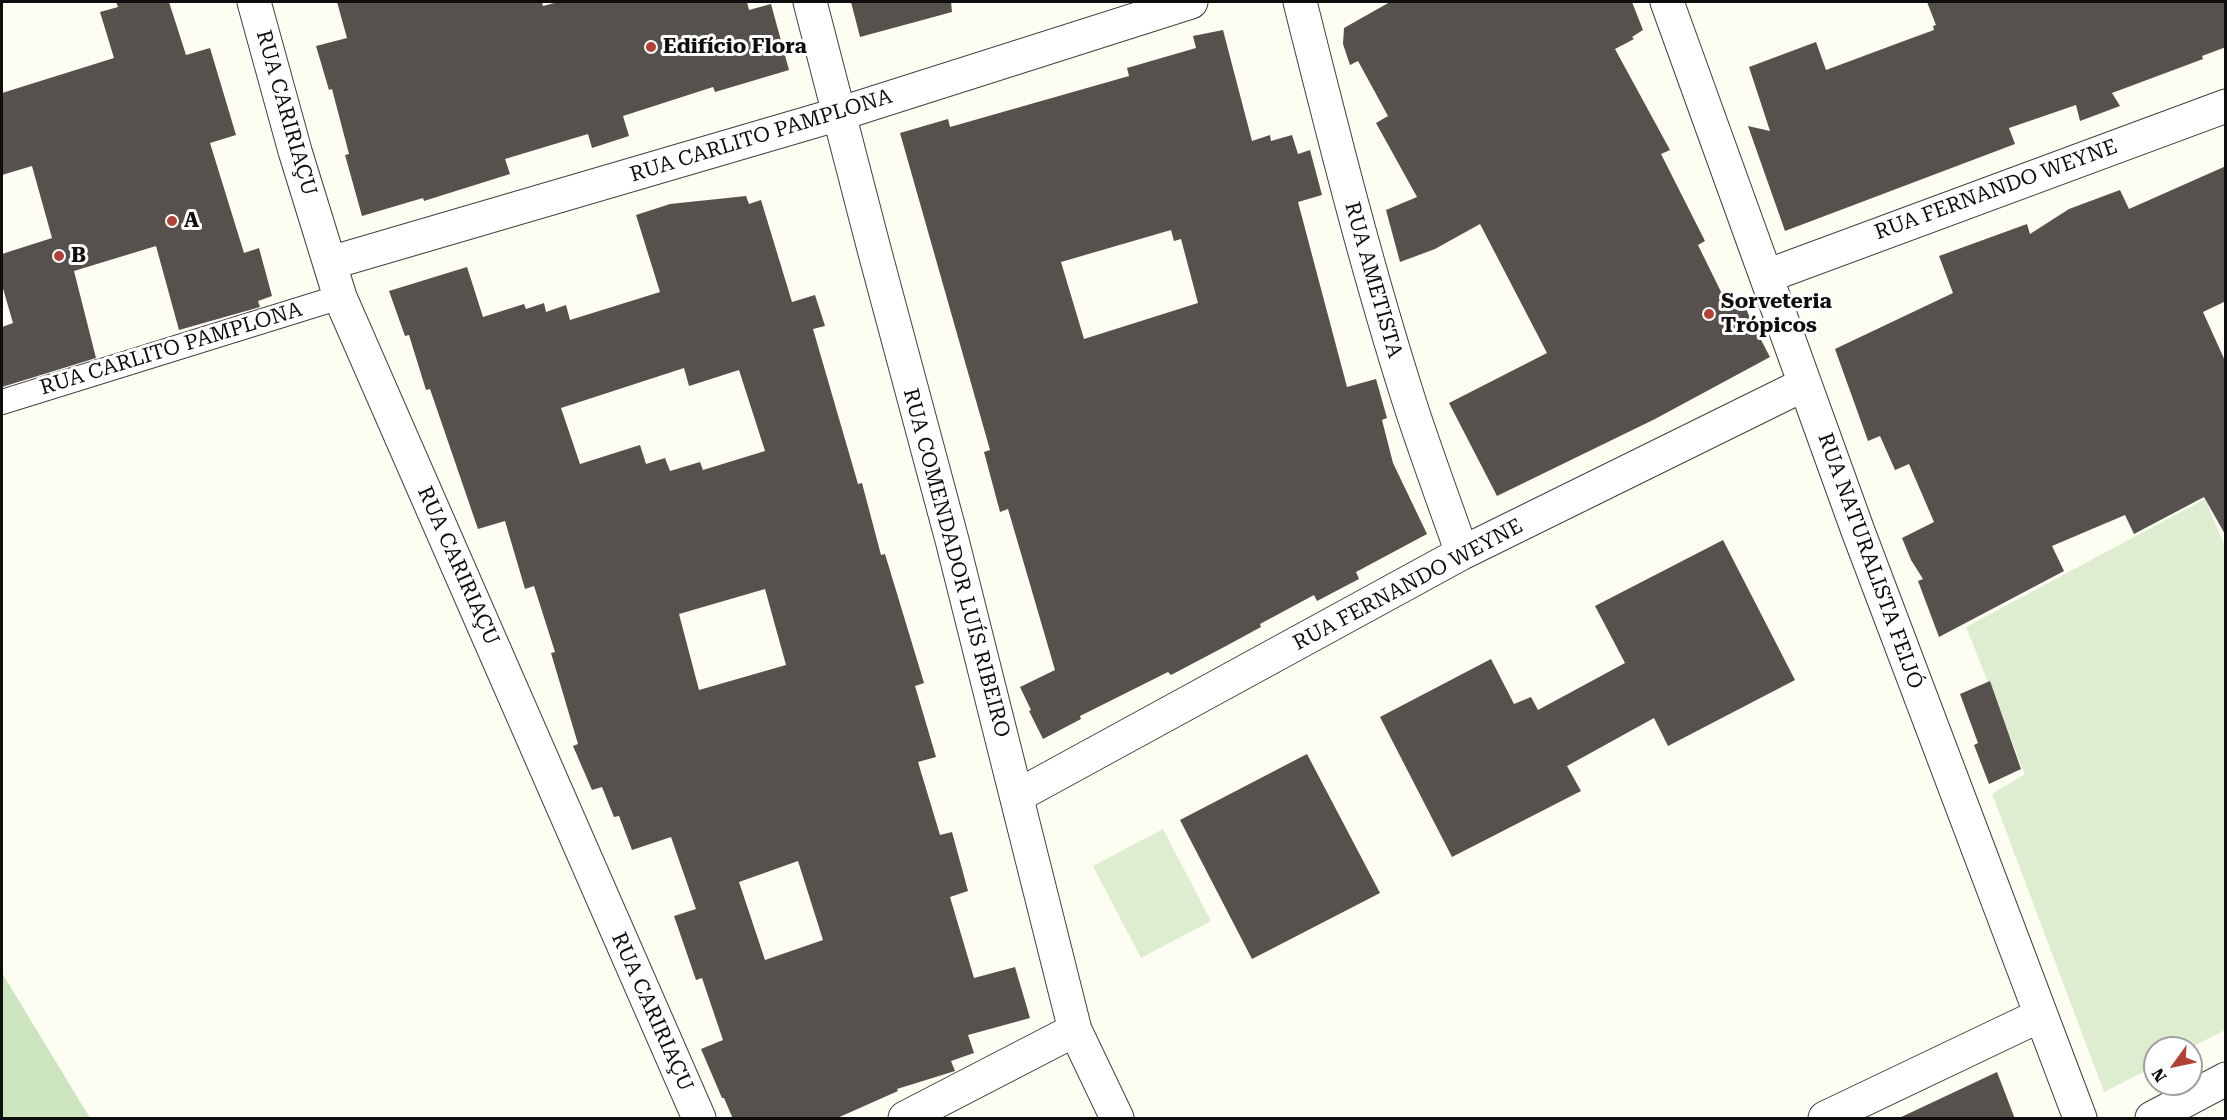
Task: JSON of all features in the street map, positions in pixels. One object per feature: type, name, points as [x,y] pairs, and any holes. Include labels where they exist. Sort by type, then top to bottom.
[{"type":"street","name":"RUA CARIRIAÇU","points":[[254,2],[295,151],[340,297],[699,1119]]},
{"type":"street","name":"RUA COMENDADOR LUÍS RIBEIRO","points":[[810,2],[952,540],[1075,1030],[1117,1119]]},
{"type":"street","name":"RUA CARLITO PAMPLONA","points":[[330,263],[839,114],[1191,2]]},
{"type":"street","name":"RUA AMETISTA","points":[[1300,2],[1349,197],[1387,329],[1411,408],[1462,553]]},
{"type":"street","name":"RUA NATURALISTA FEIJÓ","points":[[1667,2],[1858,531],[2080,1119]]},
{"type":"street","name":"RUA FERNANDO WEYNE","points":[[1767,276],[2226,106]]},
{"type":"street","name":"RUA FERNANDO WEYNE","points":[[1017,796],[1462,553],[1805,384]]},
{"type":"street","points":[[1825,1119],[2041,1015]]},
{"type":"street","points":[[905,1119],[1075,1030]]},
{"type":"street","points":[[2152,1119],[2226,1079]]},
{"type":"lane","name":"RUA CARLITO PAMPLONA","points":[[2,402],[340,297]]},
{"type":"green space","points":[[2205,499],[2225,546],[2225,1030],[2203,1041],[2203,1036],[2143,1036],[2143,1072],[2104,1092],[1992,794],[2025,774],[1966,627]]},
{"type":"green space","points":[[1163,829],[1211,921],[1141,958],[1093,866]]},
{"type":"green space","points":[[2,973],[90,1118],[2,1118]]},
{"type":"building","points":[[116,2],[169,2],[186,55],[210,48],[236,135],[210,143],[244,253],[259,248],[272,296],[258,301],[260,307],[179,330],[156,246],[74,271],[96,358],[2,387],[2,327],[13,323],[2,285],[2,254],[52,238],[32,166],[2,175],[2,93],[114,58],[100,12],[118,7]]},
{"type":"building","points":[[337,2],[542,2],[543,6],[558,2],[747,2],[749,10],[771,4],[789,70],[715,92],[713,87],[623,116],[629,136],[592,148],[588,134],[505,159],[510,174],[424,201],[423,198],[362,216],[345,155],[349,154],[332,89],[329,90],[316,46],[347,38]]},
{"type":"building","points":[[851,2],[951,2],[952,12],[860,37]]},
{"type":"building","points":[[1390,2],[1632,2],[1643,30],[1632,37],[1634,39],[1615,49],[1670,150],[1661,154],[1705,241],[1698,245],[1726,302],[1741,295],[1751,321],[1770,357],[1655,419],[1497,496],[1449,403],[1547,353],[1480,224],[1435,249],[1400,262],[1386,210],[1417,197],[1376,123],[1388,116],[1358,61],[1350,65],[1343,44],[1344,28]]},
{"type":"building","points":[[1927,2],[2226,2],[2226,47],[2202,56],[2203,59],[2112,93],[2120,106],[2080,121],[2076,105],[2009,128],[2015,144],[1785,231],[1748,126],[1770,131],[1749,67],[1816,42],[1826,70],[1934,30],[1933,26],[1936,25]]},
{"type":"building","points":[[1223,30],[1252,141],[1270,135],[1271,141],[1292,135],[1298,154],[1310,150],[1322,195],[1298,202],[1347,387],[1376,379],[1387,418],[1382,420],[1393,463],[1427,534],[1356,572],[1359,579],[1317,601],[1314,595],[1260,624],[1261,627],[1226,646],[1171,675],[1168,672],[1080,716],[1081,719],[1043,739],[1020,687],[1055,670],[1008,509],[1000,512],[984,452],[990,450],[900,133],[948,119],[950,127],[1129,76],[1127,68],[1196,48],[1193,36]],"holes":[[[1171,230],[1174,241],[1181,239],[1198,303],[1084,339],[1061,262]]]},
{"type":"building","points":[[2226,166],[2226,301],[2203,312],[2226,363],[2226,536],[2204,497],[2134,534],[2125,515],[2052,546],[2064,571],[1939,637],[1918,581],[1923,579],[1911,560],[1902,538],[1934,522],[1909,464],[1895,470],[1880,436],[1868,441],[1835,349],[1953,293],[1939,256],[2027,224],[2030,234],[2069,209],[2120,190],[2129,209]]},
{"type":"building","points":[[746,196],[749,204],[761,200],[792,302],[815,295],[825,326],[813,329],[858,484],[862,483],[881,555],[885,554],[924,683],[915,686],[936,757],[918,762],[940,835],[952,832],[968,891],[950,897],[974,978],[1015,967],[1030,1018],[968,1035],[974,1053],[951,1061],[955,1071],[897,1089],[898,1091],[835,1119],[733,1119],[701,1049],[723,1040],[702,978],[696,980],[674,916],[696,909],[671,837],[632,850],[619,816],[614,817],[602,787],[592,790],[573,746],[578,744],[551,653],[555,652],[534,586],[525,589],[505,521],[478,529],[430,389],[426,390],[409,335],[405,336],[389,291],[467,267],[483,317],[524,304],[526,309],[544,303],[546,312],[566,305],[570,320],[660,292],[636,215],[670,204]],"holes":[[[684,368],[689,386],[739,370],[765,451],[703,470],[700,462],[670,471],[665,458],[646,464],[640,445],[580,464],[561,408]],[[765,589],[786,665],[699,690],[679,614]],[[798,861],[823,940],[765,960],[739,882]]]},
{"type":"building","points":[[1723,540],[1795,680],[1668,746],[1654,718],[1567,766],[1581,791],[1452,857],[1380,717],[1491,659],[1514,704],[1531,697],[1538,710],[1625,663],[1595,606]]},
{"type":"building","points":[[1990,681],[2021,769],[1989,784],[1974,745],[1978,743],[1960,694]]},
{"type":"building","points":[[1307,754],[1380,893],[1252,959],[1180,820]]},
{"type":"building","points":[[1997,1072],[2015,1119],[1897,1119]]},
{"type":"place","name":"Edifício Flora","points":[[651,47]]},
{"type":"place","name":"A","points":[[172,221]]},
{"type":"place","name":"B","points":[[59,256]]},
{"type":"place","name":"Sorveteria Trópicos","points":[[1709,314]]}]
